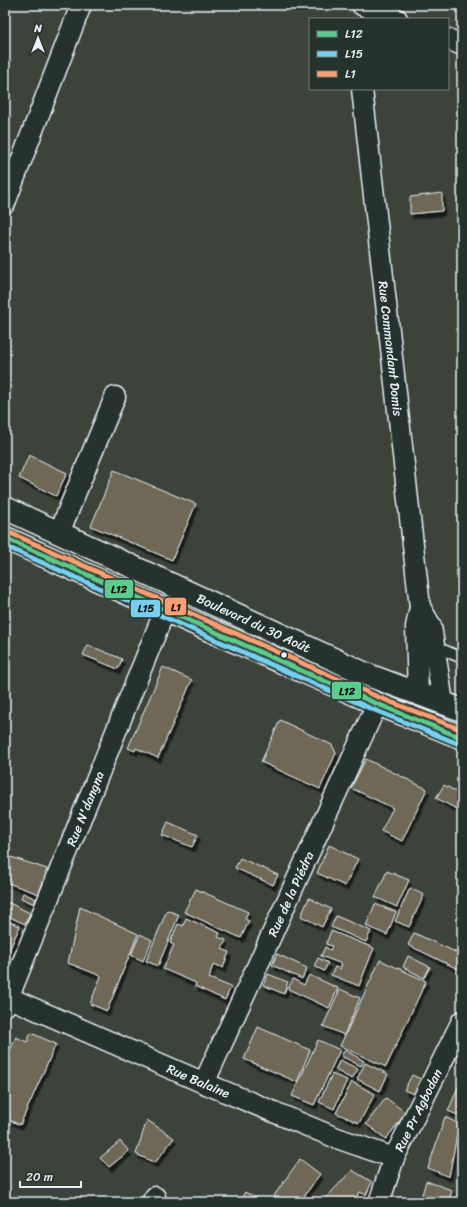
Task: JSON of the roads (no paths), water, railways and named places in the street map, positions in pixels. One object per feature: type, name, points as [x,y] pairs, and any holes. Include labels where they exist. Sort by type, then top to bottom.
[{"type":"highway","name":"Boulevard du 30 Août","points":[[5,508],[368,675],[453,707]]},
{"type":"highway","name":"Boulevard du 30 Août","points":[[5,538],[377,704],[437,726],[462,738]]},
{"type":"highway","points":[[410,716],[418,694]]},
{"type":"highway","points":[[437,726],[453,707]]},
{"type":"street","points":[[5,203],[81,5]]},
{"type":"street","points":[[353,5],[354,18]]},
{"type":"street","points":[[362,5],[394,18]]},
{"type":"street","points":[[449,39],[462,45]]},
{"type":"street","name":"Rue Commandant Domis","points":[[362,90],[420,607],[416,627],[418,694]]},
{"type":"street","points":[[59,533],[115,397]]},
{"type":"street","name":"Rue Commandant Domis","points":[[420,607],[431,626],[434,646],[453,707]]},
{"type":"street","name":"Rue N'dangna","points":[[6,1000],[165,610]]},
{"type":"street","name":"Rue de la Piédra","points":[[204,1083],[377,704]]},
{"type":"street","name":"Rue Balaine","points":[[6,1000],[334,1137],[394,1158]]},
{"type":"street","name":"Rue Pr Agbodan","points":[[379,1202],[394,1158],[462,1021]]},
{"type":"lane","points":[[434,646],[462,658]]}]
